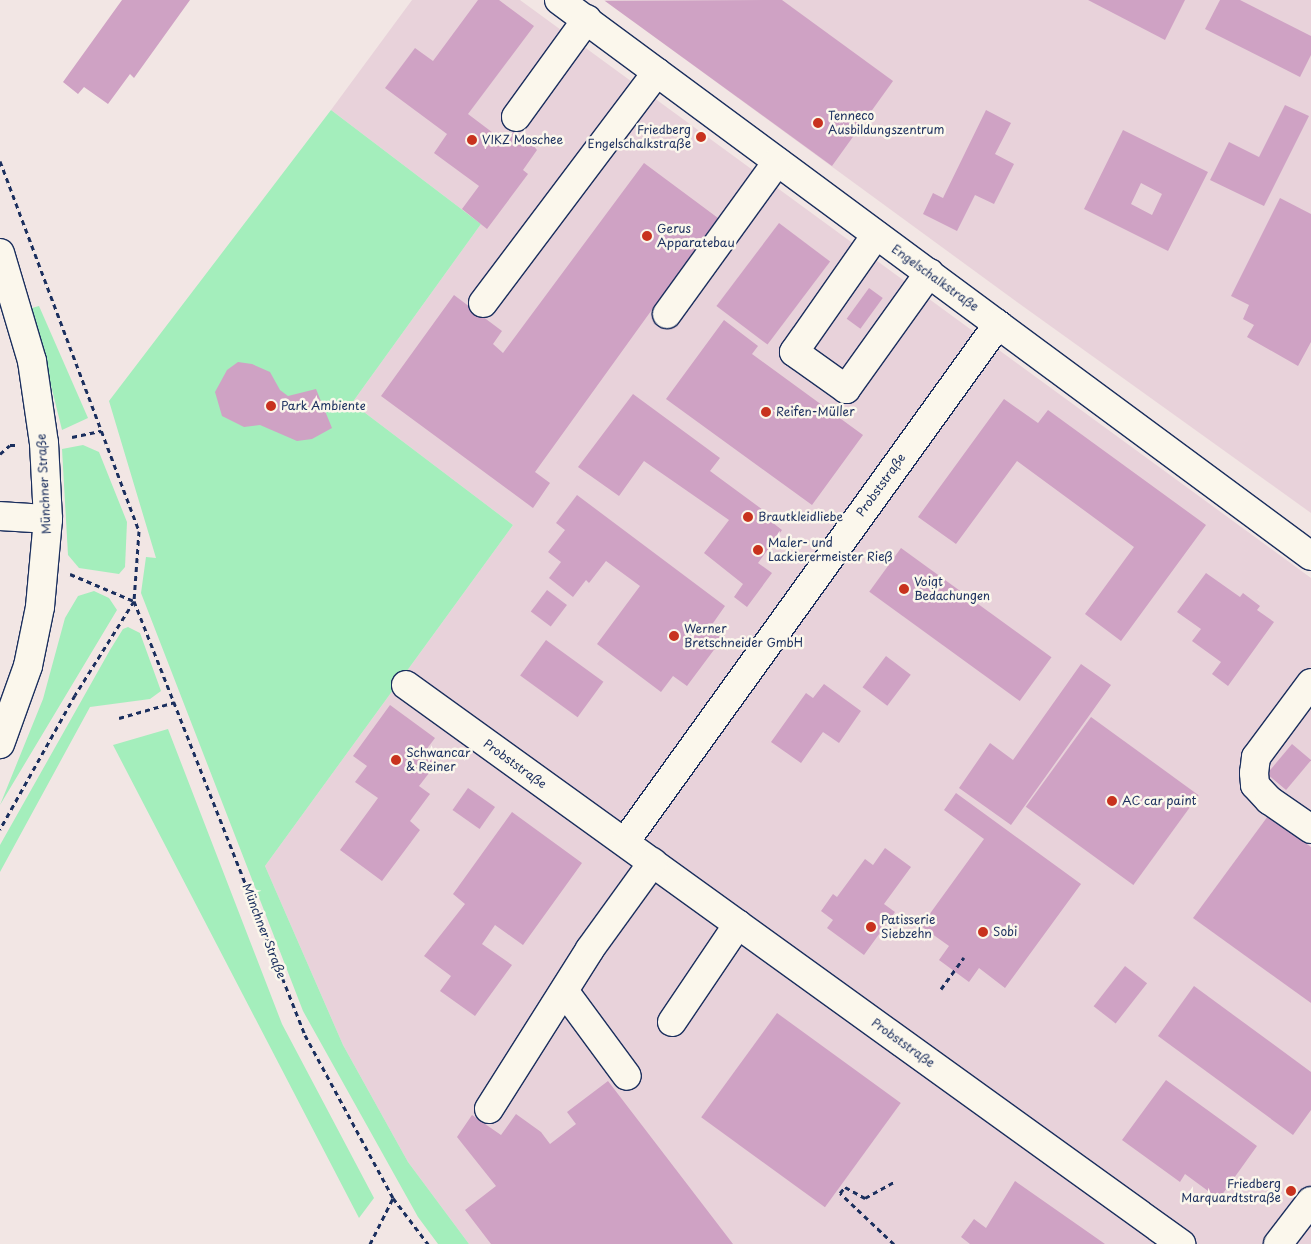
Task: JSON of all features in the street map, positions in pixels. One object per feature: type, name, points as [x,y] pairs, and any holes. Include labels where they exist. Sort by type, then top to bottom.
[{"type":"street","name":"Engelschalkstraße","points":[[559,0],[1311,556]]},
{"type":"street","points":[[516,117],[587,19]]},
{"type":"street","points":[[483,302],[657,72]]},
{"type":"street","points":[[667,314],[777,162]]},
{"type":"street","points":[[876,235],[794,352],[846,389],[929,273]]},
{"type":"street","name":"Münchner Straße","points":[[0,253],[8,303],[32,361],[44,444],[48,519],[46,564],[28,666],[0,744]]},
{"type":"street","name":"Probststraße","points":[[624,842],[998,324]]},
{"type":"street","points":[[0,516],[48,519]]},
{"type":"street","points":[[1311,683],[1256,757],[1254,772],[1255,785],[1269,800],[1311,829]]},
{"type":"street","name":"Probststraße","points":[[406,685],[1181,1244]]},
{"type":"street","points":[[489,1109],[565,992],[590,949],[653,862]]},
{"type":"street","points":[[672,1022],[738,924]]},
{"type":"street","points":[[565,992],[626,1076]]},
{"type":"street","points":[[1278,1244],[1311,1201]]},
{"type":"path","name":"Münchner Straße","points":[[46,564],[134,600],[304,1035],[393,1198],[428,1244]]},
{"type":"path","points":[[119,718],[175,702]]},
{"type":"path","points":[[941,989],[964,957]]},
{"type":"path","points":[[894,1182],[866,1198],[845,1187],[840,1193],[894,1244]]},
{"type":"path","points":[[370,1244],[393,1198]]},
{"type":"shaded area","points":[[412,0],[520,0],[1311,578],[1311,1244],[469,1244],[408,1162],[343,1045],[265,866],[513,525],[352,403],[481,224],[331,110]]},
{"type":"shaded area","points":[[604,0],[1311,0],[1311,513],[1017,302]]},
{"type":"green space","points":[[331,110],[481,224],[352,403],[513,525],[265,866],[343,1045],[408,1162],[469,1244],[438,1244],[418,1217],[303,1011],[141,593],[146,557],[156,558],[109,401]]},
{"type":"green space","points":[[39,306],[88,418],[62,430],[32,308]]},
{"type":"green space","points":[[83,445],[99,452],[127,522],[125,567],[119,574],[79,568],[68,555],[62,449]]},
{"type":"green space","points":[[94,591],[109,598],[117,610],[0,805],[43,699],[65,618],[78,596]]},
{"type":"green space","points":[[128,627],[140,633],[161,691],[150,699],[90,707],[0,872],[0,845],[110,650],[123,629]]},
{"type":"green space","points":[[168,729],[282,1024],[374,1198],[359,1218],[113,745]]},
{"type":"building","points":[[122,0],[190,0],[134,78],[130,74],[108,104],[84,87],[78,94],[63,82]]},
{"type":"building","points":[[478,0],[499,0],[534,26],[468,114],[505,142],[513,132],[528,139],[537,150],[523,170],[528,174],[487,229],[462,209],[479,186],[434,153],[447,134],[385,88],[415,48],[433,61]]},
{"type":"building","name":"Tenneco Ausbildungszentrum","points":[[782,0],[893,81],[832,166],[605,1]]},
{"type":"building","points":[[1088,0],[1185,0],[1165,40]]},
{"type":"building","points":[[1220,0],[1240,0],[1311,36],[1311,55],[1300,77],[1205,29]]},
{"type":"building","points":[[1285,105],[1309,116],[1264,206],[1210,180],[1229,142],[1259,157]]},
{"type":"building","points":[[986,110],[1011,123],[995,154],[1014,164],[994,204],[975,195],[957,231],[923,214],[933,193],[943,198]]},
{"type":"building","points":[[1123,130],[1208,172],[1168,251],[1084,209]],"holes":[[[1141,183],[1162,194],[1152,215],[1131,204]]]},
{"type":"building","points":[[644,163],[718,218],[535,472],[550,483],[533,508],[381,396],[454,295],[502,331],[493,344],[503,353]]},
{"type":"building","points":[[1280,198],[1311,214],[1311,342],[1298,366],[1247,337],[1254,325],[1243,319],[1249,305],[1231,296]]},
{"type":"building","points":[[779,223],[830,262],[768,345],[716,306]]},
{"type":"building","points":[[869,288],[883,298],[860,329],[847,319]]},
{"type":"building","points":[[724,320],[758,346],[752,354],[863,435],[812,505],[666,399]]},
{"type":"building","name":"Park Ambiente","points":[[238,362],[252,364],[270,372],[280,390],[288,396],[316,389],[332,428],[312,439],[297,441],[260,425],[244,427],[222,416],[215,392],[227,370]]},
{"type":"building","points":[[633,394],[720,458],[710,471],[763,510],[760,513],[782,530],[758,563],[772,573],[747,607],[734,597],[743,584],[704,553],[729,520],[644,461],[619,496],[578,467]]},
{"type":"building","points":[[1004,399],[1038,423],[1048,410],[1206,525],[1121,641],[1085,614],[1134,547],[1017,461],[956,544],[918,517]]},
{"type":"building","points":[[577,495],[725,606],[711,626],[725,635],[687,686],[673,676],[661,692],[597,644],[640,586],[606,561],[589,583],[586,580],[573,597],[549,578],[561,562],[548,552],[565,530],[556,523]]},
{"type":"building","points":[[901,548],[1051,657],[1020,701],[869,592]]},
{"type":"building","points":[[1206,573],[1240,597],[1243,593],[1260,606],[1257,610],[1274,622],[1228,686],[1212,674],[1221,662],[1192,641],[1201,629],[1177,612]]},
{"type":"building","points":[[547,590],[567,605],[551,627],[531,612]]},
{"type":"building","points":[[546,640],[603,682],[578,717],[520,676]]},
{"type":"building","points":[[886,656],[911,675],[887,706],[863,687]]},
{"type":"building","points":[[1081,664],[1111,685],[1011,825],[959,788],[990,743],[1013,760]]},
{"type":"building","points":[[824,684],[861,711],[839,743],[823,732],[801,763],[771,742],[806,693],[813,698]]},
{"type":"building","points":[[390,705],[435,738],[423,754],[436,764],[419,786],[430,794],[410,821],[420,830],[382,881],[340,850],[378,798],[355,782],[367,766],[353,756]]},
{"type":"building","name":"AC car paint","points":[[1091,717],[1199,795],[1133,885],[1026,807]]},
{"type":"building","points":[[1292,744],[1311,760],[1286,790],[1267,774]]},
{"type":"building","points":[[468,788],[495,807],[480,829],[453,810]]},
{"type":"building","points":[[956,793],[1081,884],[1005,988],[979,968],[969,982],[939,960],[949,946],[921,926],[984,839],[944,810]]},
{"type":"building","points":[[512,812],[582,863],[523,945],[495,925],[482,944],[512,965],[475,1016],[440,991],[451,976],[424,956],[465,904],[453,894]]},
{"type":"building","points":[[1268,816],[1311,847],[1311,1003],[1193,918]]},
{"type":"building","points":[[885,848],[911,867],[884,904],[895,912],[864,955],[827,928],[833,920],[821,911],[833,894],[837,897],[865,859],[873,865]]},
{"type":"building","points":[[1125,966],[1147,983],[1116,1023],[1094,1006]]},
{"type":"building","points":[[1194,986],[1311,1072],[1311,1110],[1293,1135],[1158,1036]]},
{"type":"building","points":[[777,1013],[901,1103],[825,1207],[701,1117]]},
{"type":"building","points":[[1166,1080],[1257,1146],[1219,1199],[1185,1174],[1180,1182],[1122,1140]]},
{"type":"building","points":[[608,1081],[733,1244],[491,1244],[465,1210],[496,1186],[457,1137],[472,1115],[501,1135],[516,1114],[541,1132],[550,1144],[576,1124],[567,1112]]},
{"type":"building","points":[[1015,1181],[1105,1244],[970,1244],[961,1237],[974,1219],[986,1228]]},
{"type":"place","name":"Tenneco Ausbildungszentrum","points":[[818,123]]},
{"type":"place","name":"Friedberg Engelschalkstraße","points":[[701,137]]},
{"type":"place","name":"VIKZ Moschee","points":[[472,140]]},
{"type":"place","name":"Gerus Apparatebau","points":[[647,236]]},
{"type":"place","name":"Park Ambiente","points":[[271,406]]},
{"type":"place","name":"Reifen-Müller","points":[[766,412]]},
{"type":"place","name":"Brautkleidliebe","points":[[748,517]]},
{"type":"place","name":"Maler- und Lackierermeister Rieß","points":[[758,550]]},
{"type":"place","name":"Voigt Bedachungen","points":[[904,589]]},
{"type":"place","name":"Werner Bretschneider GmbH","points":[[674,636]]},
{"type":"place","name":"Schwancar & Reiner","points":[[396,760]]},
{"type":"place","name":"AC car paint","points":[[1112,801]]},
{"type":"place","name":"Patisserie Siebzehn","points":[[871,927]]},
{"type":"place","name":"Sobi","points":[[983,932]]},
{"type":"place","name":"Friedberg Marquardtstraße","points":[[1291,1191]]}]
